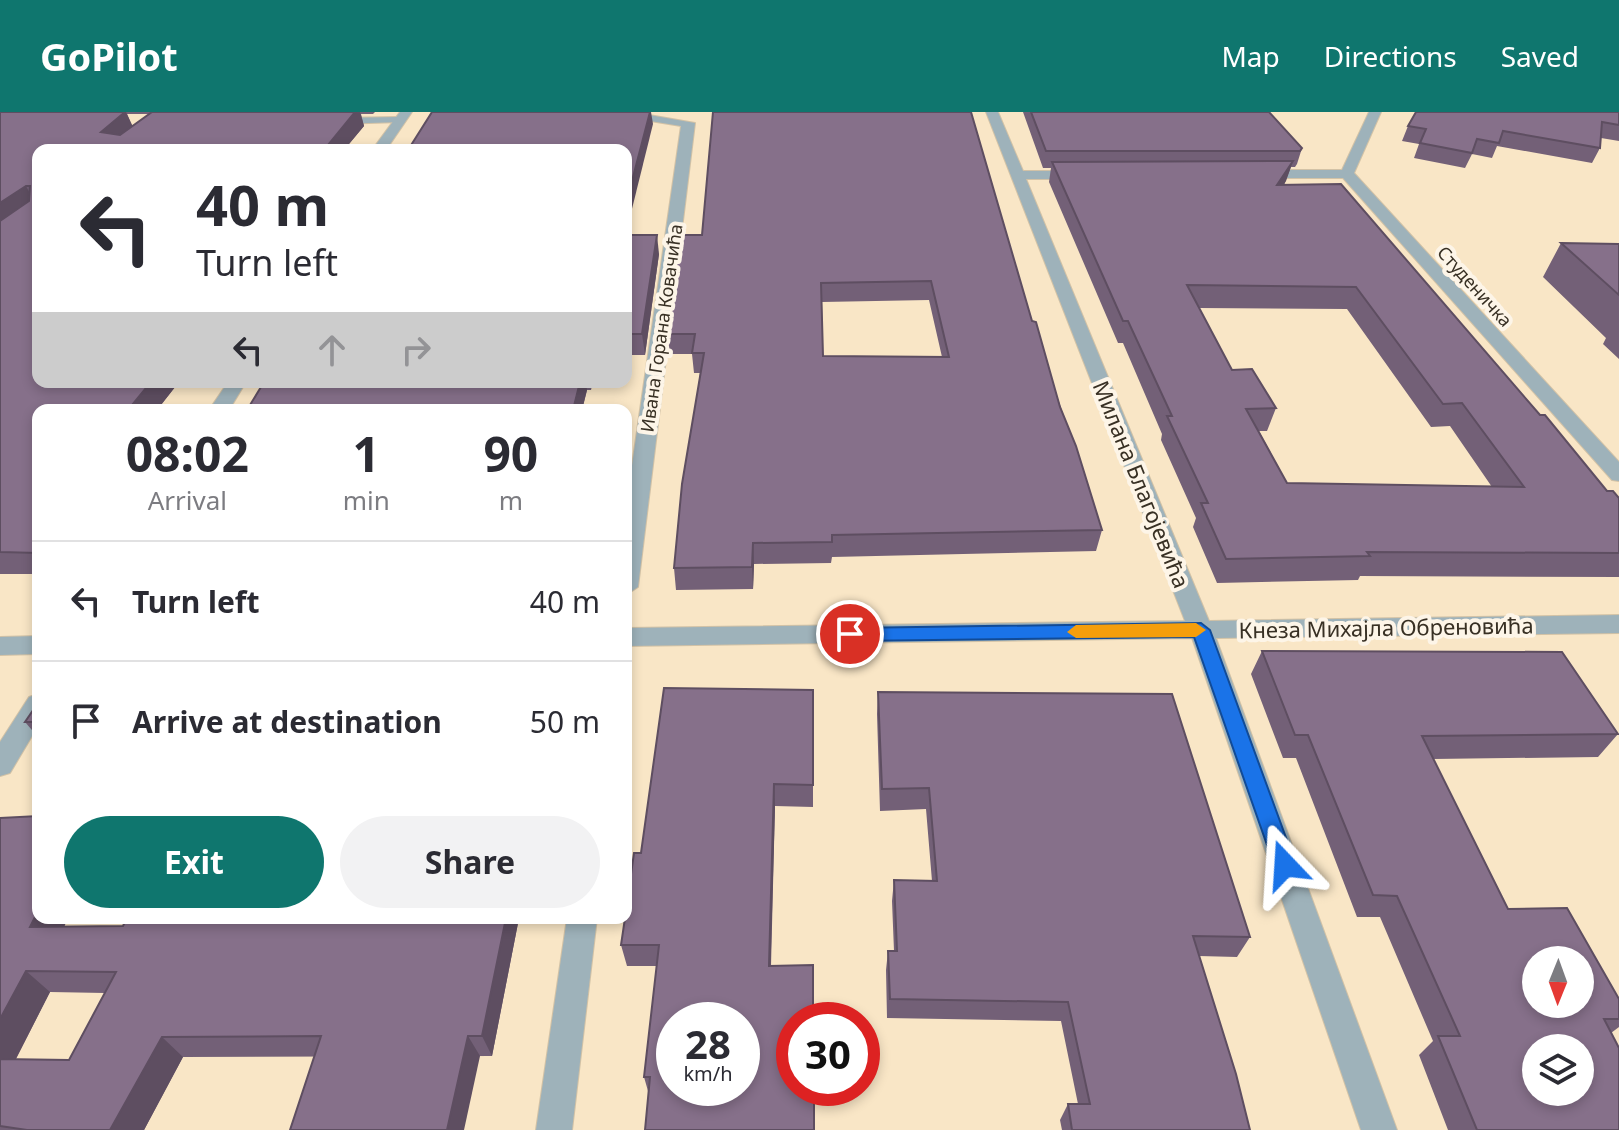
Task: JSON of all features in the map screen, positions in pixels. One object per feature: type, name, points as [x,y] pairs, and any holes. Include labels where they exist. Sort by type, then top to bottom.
[{"type":"street","name":"Ивана Горана Ковачића","points":[[632,542],[688,123],[637,115],[638,112]]},
{"type":"street","name":"Милана Благојевића","points":[[992,112],[1201,630],[1379,1130]]},
{"type":"street","points":[[1237,174],[1347,174],[1375,112]]},
{"type":"street","points":[[383,144],[402,116]]},
{"type":"street","name":"Студеничка","points":[[1347,174],[1619,475]]},
{"type":"street","points":[[1017,175],[1096,175]]},
{"type":"street","name":"Кнеза Михајла Обреновића","points":[[632,637],[1619,624]]},
{"type":"street","points":[[0,646],[32,645]]},
{"type":"street","points":[[0,765],[32,714]]},
{"type":"street","points":[[554,1130],[581,924]]},
{"type":"lane","points":[[326,121],[402,116]]},
{"type":"building","points":[[0,112],[125,112],[101,132],[120,135],[152,112],[355,112],[329,144],[32,144],[32,388],[146,388],[133,404],[32,404],[32,553],[0,552],[0,221],[29,201],[30,186],[0,203]]},
{"type":"building","points":[[432,112],[650,112],[632,181],[632,144],[412,144]]},
{"type":"building","points":[[713,112],[971,112],[1032,321],[1036,322],[1060,407],[1076,446],[1102,530],[832,535],[832,542],[753,543],[752,567],[674,568],[682,484],[704,353],[692,353],[695,334],[667,334],[680,235],[702,235]],"holes":[[[931,281],[949,357],[823,356],[821,283]]]},
{"type":"building","points":[[1031,112],[1269,112],[1302,148],[1300,151],[1046,151]]},
{"type":"building","points":[[1416,112],[1619,112],[1619,125],[1602,122],[1600,148],[1503,131],[1499,143],[1477,139],[1472,153],[1420,143],[1426,129],[1408,126]]},
{"type":"building","points":[[1293,161],[1277,185],[1341,184],[1540,415],[1545,415],[1607,491],[1613,491],[1619,498],[1619,553],[1367,552],[1370,556],[1226,559],[1201,503],[1208,503],[1167,416],[1172,416],[1128,321],[1123,321],[1052,162]],"holes":[[[1187,285],[1356,287],[1443,404],[1462,403],[1524,487],[1287,483],[1246,409],[1276,408],[1252,369],[1232,370]]]},
{"type":"building","points":[[632,235],[657,235],[642,334],[632,334]]},
{"type":"building","points":[[1561,243],[1619,244],[1619,295]]},
{"type":"building","points":[[260,388],[578,388],[574,404],[251,404]]},
{"type":"building","points":[[1262,651],[1562,652],[1618,734],[1422,736],[1508,909],[1567,908],[1589,946],[1522,946],[1522,1018],[1594,1018],[1594,955],[1619,999],[1619,1019],[1604,1019],[1619,1048],[1619,1130],[1477,1130],[1438,1036],[1460,1036],[1397,896],[1373,895],[1308,735],[1295,735]]},
{"type":"building","points":[[664,688],[813,690],[813,785],[774,784],[769,966],[813,965],[813,1002],[776,1002],[776,1106],[814,1106],[814,1130],[645,1130],[650,1077],[644,1077],[659,945],[621,945],[624,924],[632,924],[634,853],[641,853]]},
{"type":"building","points":[[878,692],[1172,694],[1250,937],[1193,936],[1250,1130],[1072,1130],[1068,1104],[1090,1104],[1068,1002],[890,999],[888,951],[897,951],[894,880],[937,881],[929,788],[882,789]]},
{"type":"building","points":[[32,816],[30,927],[124,924],[505,924],[482,1036],[468,1036],[447,1130],[290,1130],[321,1036],[162,1037],[110,1130],[27,1130],[0,1126],[0,1059],[69,1060],[116,972],[26,971],[0,1019],[0,818]]},
{"type":"slow traffic","points":[[1076,632],[1196,630]]},
{"type":"route","points":[[850,634],[1201,630],[1285,865]]}]
